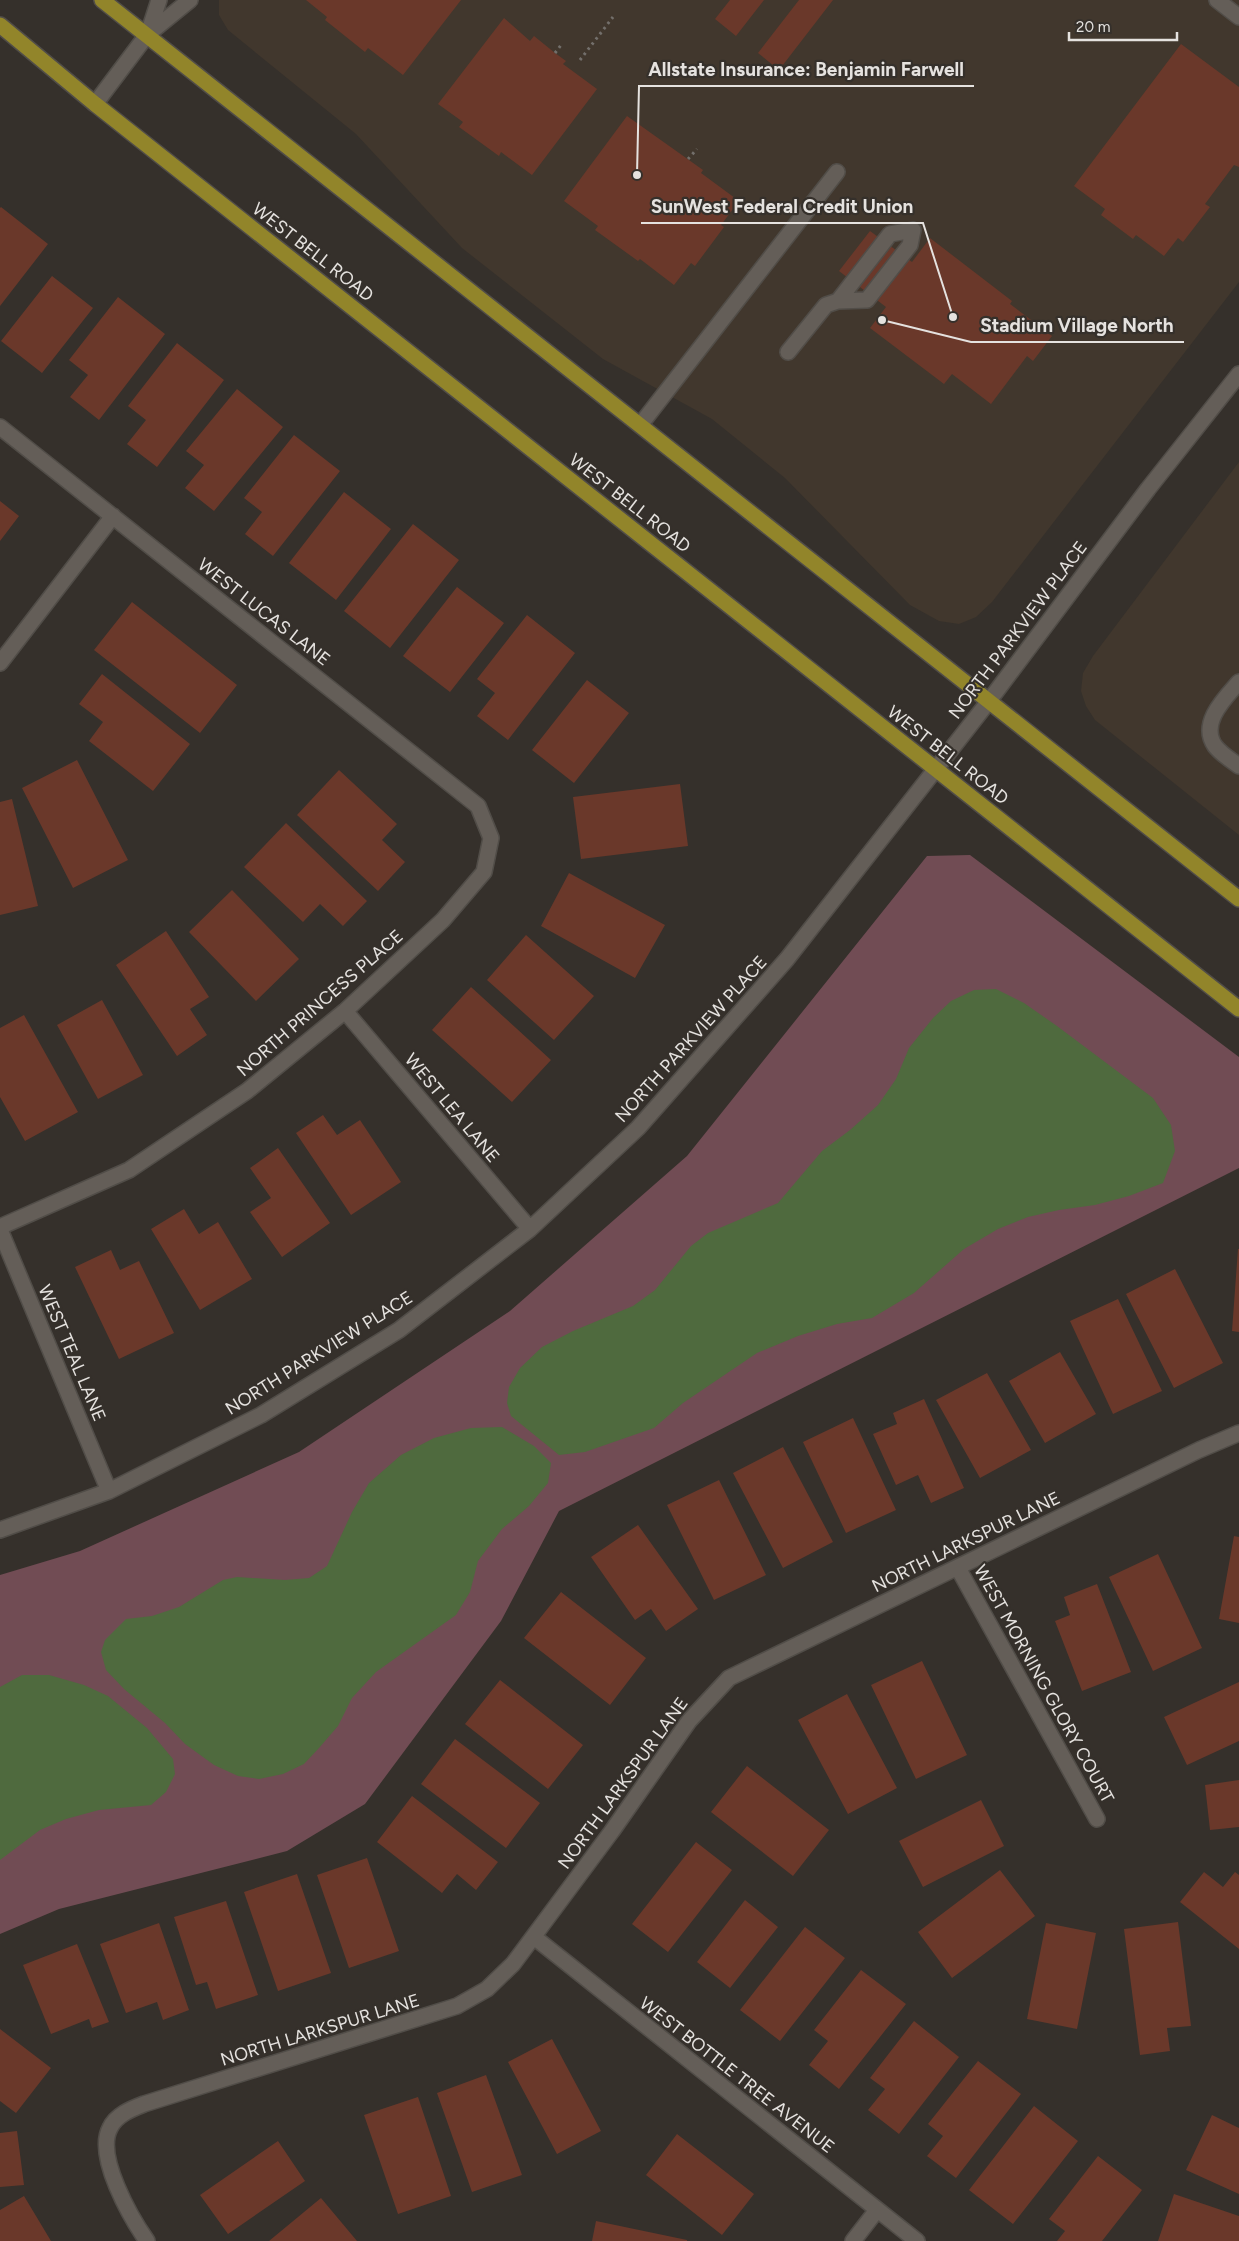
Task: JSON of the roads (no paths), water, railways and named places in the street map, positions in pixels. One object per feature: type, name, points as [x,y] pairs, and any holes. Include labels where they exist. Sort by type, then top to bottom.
[{"type":"main road","points":[[102,0],[641,424],[1239,899]]},
{"type":"main road","name":"WEST BELL ROAD","points":[[0,25],[95,104],[934,769],[1239,1008]]},
{"type":"street","points":[[148,35],[159,0]]},
{"type":"street","points":[[95,104],[148,35],[190,0]]},
{"type":"street","points":[[1217,0],[1239,18]]},
{"type":"street","points":[[641,424],[836,172]]},
{"type":"street","points":[[788,352],[826,304],[838,301],[867,300],[910,245],[913,230],[890,234],[838,301]]},
{"type":"street","name":"NORTH PARKVIEW PLACE","points":[[0,1530],[109,1491],[260,1415],[400,1330],[530,1229],[638,1128],[781,966],[989,701],[1142,497],[1239,374]]},
{"type":"street","name":"WEST LUCAS LANE","points":[[0,427],[478,806],[491,838]]},
{"type":"street","points":[[0,663],[113,516]]},
{"type":"street","points":[[1239,682],[1219,706],[1211,720],[1210,730],[1216,746],[1239,766]]},
{"type":"street","name":"NORTH PRINCESS PLACE","points":[[0,1228],[128,1170],[248,1091],[345,1011],[443,920],[484,872],[491,838]]},
{"type":"street","name":"WEST LEA LANE","points":[[345,1011],[530,1229]]},
{"type":"street","name":"WEST TEAL LANE","points":[[0,1228],[109,1491]]},
{"type":"street","name":"NORTH LARKSPUR LANE","points":[[148,2241],[111,2172],[106,2144],[109,2128],[124,2113],[144,2104],[458,2006],[498,1980],[534,1937],[689,1721],[729,1678],[1199,1450],[1239,1433]]},
{"type":"street","name":"WEST MORNING GLORY COURT","points":[[958,1568],[1097,1819]]},
{"type":"street","name":"WEST BOTTLE TREE AVENUE","points":[[534,1937],[916,2241]]},
{"type":"street","points":[[853,2241],[877,2210]]},
{"type":"place","name":"Allstate Insurance: Benjamin Farwell","points":[[637,175]]},
{"type":"place","name":"SunWest Federal Credit Union","points":[[953,317]]},
{"type":"place","name":"Stadium Village North","points":[[882,320]]}]
